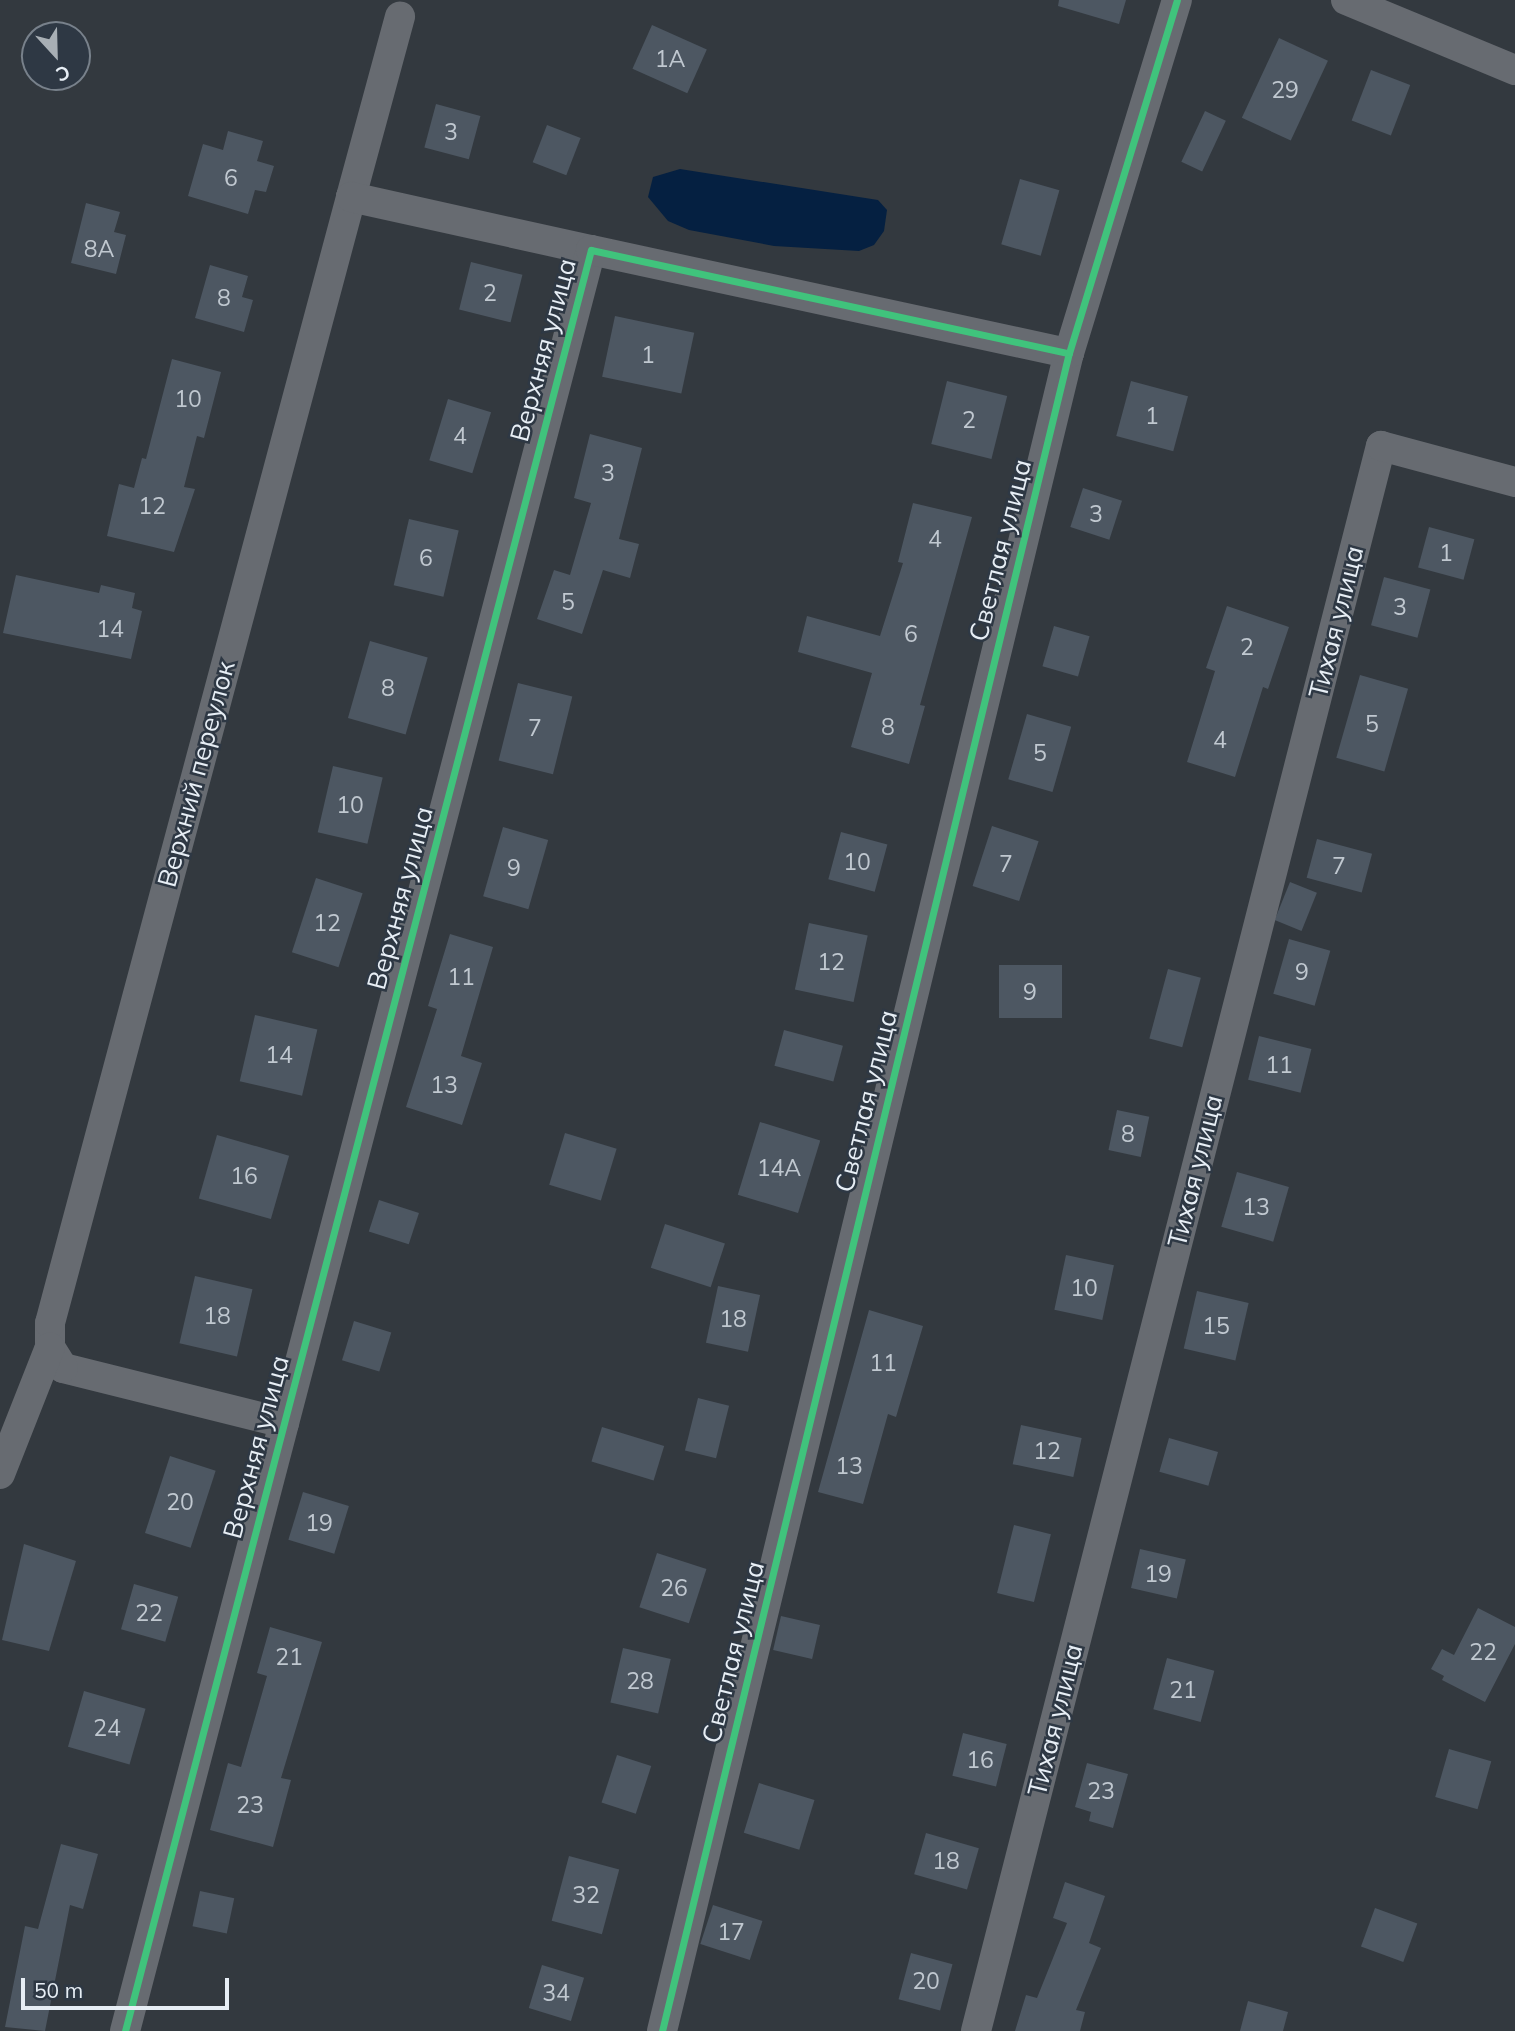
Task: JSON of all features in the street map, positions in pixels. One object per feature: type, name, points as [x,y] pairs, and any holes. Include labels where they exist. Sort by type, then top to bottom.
[{"type":"street","name":"Светлая улица","points":[[662,2031],[1069,353],[1177,0]]},
{"type":"street","points":[[1346,0],[1515,70]]},
{"type":"street","name":"Верхний переулок","points":[[0,1474],[50,1347],[54,1310],[400,16]]},
{"type":"street","points":[[351,197],[591,250]]},
{"type":"street","name":"Верхняя улица","points":[[125,2031],[591,250],[1069,353]]},
{"type":"street","name":"Тихая улица","points":[[976,2031],[1381,446],[1515,482]]},
{"type":"street","points":[[50,1347],[63,1368],[284,1423]]},
{"type":"water","points":[[680,169],[878,200],[887,210],[884,231],[874,245],[859,251],[774,246],[689,230],[668,221],[648,197],[653,177]]},
{"type":"building","points":[[1059,0],[1126,0],[1119,24],[1058,6]]},
{"type":"building","points":[[652,25],[707,49],[687,93],[632,69]]},
{"type":"building","points":[[1279,38],[1328,61],[1291,141],[1242,118]]},
{"type":"building","points":[[1371,70],[1410,85],[1391,135],[1352,120]]},
{"type":"building","points":[[436,104],[480,116],[469,159],[424,147]]},
{"type":"building","points":[[1205,111],[1226,121],[1202,171],[1181,162]]},
{"type":"building","points":[[547,125],[581,138],[566,175],[533,162]]},
{"type":"building","points":[[228,131],[263,141],[257,161],[274,166],[266,192],[255,190],[248,214],[188,196],[203,144],[223,150]]},
{"type":"building","points":[[1020,179],[1059,190],[1041,256],[1001,244]]},
{"type":"building","points":[[86,203],[120,212],[114,232],[126,235],[116,274],[71,263]]},
{"type":"building","points":[[471,262],[522,275],[511,322],[459,310]]},
{"type":"building","points":[[210,265],[248,276],[242,297],[253,300],[244,332],[195,318]]},
{"type":"building","points":[[615,316],[694,333],[681,393],[602,377]]},
{"type":"building","points":[[172,359],[221,372],[204,438],[197,436],[184,487],[195,489],[174,552],[107,536],[119,484],[134,488],[142,458],[146,459]]},
{"type":"building","points":[[947,381],[1007,396],[991,459],[931,444]]},
{"type":"building","points":[[1131,381],[1188,396],[1173,451],[1116,436]]},
{"type":"building","points":[[448,399],[491,412],[472,473],[429,460]]},
{"type":"building","points":[[590,434],[642,448],[619,539],[639,544],[630,578],[603,570],[582,634],[537,619],[554,570],[570,575],[591,503],[574,498]]},
{"type":"building","points":[[1083,488],[1122,501],[1109,540],[1070,527]]},
{"type":"building","points":[[913,503],[972,517],[920,705],[925,706],[909,764],[851,747],[872,673],[798,652],[807,616],[880,636],[903,563],[898,562]]},
{"type":"building","points":[[409,519],[459,530],[443,597],[394,585]]},
{"type":"building","points":[[1429,527],[1474,539],[1464,580],[1418,568]]},
{"type":"building","points":[[16,575],[99,593],[101,585],[135,593],[132,608],[142,611],[131,659],[3,633]]},
{"type":"building","points":[[1384,577],[1430,589],[1417,638],[1371,625]]},
{"type":"building","points":[[1227,606],[1289,627],[1268,689],[1263,687],[1235,777],[1187,762],[1215,671],[1206,668]]},
{"type":"building","points":[[1054,626],[1090,636],[1078,677],[1042,666]]},
{"type":"building","points":[[370,641],[428,658],[406,734],[348,718]]},
{"type":"building","points":[[1360,675],[1408,689],[1384,771],[1336,758]]},
{"type":"building","points":[[518,683],[572,697],[553,774],[499,761]]},
{"type":"building","points":[[1027,714],[1071,727],[1052,792],[1008,779]]},
{"type":"building","points":[[333,766],[383,777],[367,844],[318,832]]},
{"type":"building","points":[[992,826],[1039,841],[1019,901],[973,886]]},
{"type":"building","points":[[503,827],[548,840],[528,909],[483,896]]},
{"type":"building","points":[[841,832],[887,844],[875,892],[828,879]]},
{"type":"building","points":[[1317,839],[1372,854],[1362,892],[1307,878]]},
{"type":"building","points":[[316,878],[363,893],[338,967],[292,952]]},
{"type":"building","points":[[1290,882],[1317,893],[1302,931],[1275,920]]},
{"type":"building","points":[[809,923],[868,935],[854,1002],[795,990]]},
{"type":"building","points":[[450,934],[493,947],[461,1056],[482,1063],[462,1125],[406,1107],[437,1009],[428,1006]]},
{"type":"building","points":[[1289,939],[1330,951],[1315,1006],[1273,994]]},
{"type":"building","points":[[999,965],[1062,965],[1062,1018],[999,1018]]},
{"type":"building","points":[[1168,969],[1201,978],[1182,1047],[1149,1039]]},
{"type":"building","points":[[255,1015],[317,1029],[302,1096],[240,1081]]},
{"type":"building","points":[[784,1030],[843,1046],[833,1082],[774,1066]]},
{"type":"building","points":[[1259,1036],[1311,1049],[1301,1093],[1248,1080]]},
{"type":"building","points":[[1117,1110],[1149,1117],[1141,1157],[1108,1150]]},
{"type":"building","points":[[760,1122],[820,1140],[798,1213],[738,1195]]},
{"type":"building","points":[[565,1133],[617,1149],[601,1200],[549,1185]]},
{"type":"building","points":[[217,1135],[289,1156],[271,1219],[199,1198]]},
{"type":"building","points":[[1237,1172],[1289,1187],[1273,1242],[1221,1227]]},
{"type":"building","points":[[379,1200],[419,1213],[409,1244],[369,1231]]},
{"type":"building","points":[[665,1224],[725,1243],[711,1287],[651,1268]]},
{"type":"building","points":[[1066,1255],[1114,1265],[1102,1320],[1054,1310]]},
{"type":"building","points":[[195,1276],[252,1289],[237,1357],[179,1343]]},
{"type":"building","points":[[718,1286],[760,1295],[748,1352],[706,1343]]},
{"type":"building","points":[[1197,1291],[1249,1303],[1235,1360],[1184,1348]]},
{"type":"building","points":[[869,1310],[923,1326],[896,1417],[888,1414],[863,1504],[818,1492]]},
{"type":"building","points":[[354,1321],[391,1332],[379,1372],[342,1360]]},
{"type":"building","points":[[698,1398],[729,1406],[716,1458],[685,1450]]},
{"type":"building","points":[[1021,1425],[1082,1438],[1073,1477],[1013,1464]]},
{"type":"building","points":[[602,1427],[664,1446],[654,1480],[591,1461]]},
{"type":"building","points":[[1169,1438],[1218,1452],[1208,1486],[1159,1472]]},
{"type":"building","points":[[170,1456],[216,1471],[191,1548],[145,1533]]},
{"type":"building","points":[[303,1492],[349,1506],[334,1554],[288,1540]]},
{"type":"building","points":[[1014,1525],[1051,1534],[1034,1602],[997,1593]]},
{"type":"building","points":[[24,1544],[76,1561],[49,1651],[2,1640]]},
{"type":"building","points":[[1140,1549],[1186,1560],[1177,1599],[1131,1588]]},
{"type":"building","points":[[657,1553],[706,1569],[689,1623],[639,1607]]},
{"type":"building","points":[[134,1584],[178,1597],[165,1642],[121,1629]]},
{"type":"building","points":[[1478,1608],[1515,1627],[1515,1644],[1485,1702],[1442,1680],[1444,1676],[1431,1669],[1442,1649],[1454,1655]]},
{"type":"building","points":[[781,1616],[820,1625],[812,1659],[773,1650]]},
{"type":"building","points":[[270,1627],[322,1642],[281,1778],[291,1780],[273,1847],[210,1830],[228,1763],[241,1767],[267,1676],[257,1673]]},
{"type":"building","points":[[623,1648],[671,1659],[658,1714],[610,1703]]},
{"type":"building","points":[[1167,1658],[1214,1671],[1201,1722],[1153,1709]]},
{"type":"building","points":[[84,1691],[146,1709],[130,1764],[68,1747]]},
{"type":"building","points":[[963,1733],[1007,1744],[996,1787],[952,1776]]},
{"type":"building","points":[[1449,1749],[1491,1761],[1478,1809],[1435,1797]]},
{"type":"building","points":[[617,1755],[651,1766],[636,1814],[602,1803]]},
{"type":"building","points":[[1087,1763],[1128,1774],[1113,1828],[1089,1821],[1091,1812],[1075,1807]]},
{"type":"building","points":[[759,1783],[814,1800],[799,1850],[744,1833]]},
{"type":"building","points":[[926,1833],[979,1848],[967,1889],[914,1874]]},
{"type":"building","points":[[61,1844],[98,1854],[83,1909],[70,1905],[45,2031],[5,2027],[25,1926],[38,1929]]},
{"type":"building","points":[[569,1856],[619,1869],[602,1934],[552,1921]]},
{"type":"building","points":[[1065,1882],[1105,1896],[1089,1943],[1101,1948],[1076,2010],[1085,2012],[1080,2031],[1015,2031],[1026,1995],[1037,1998],[1067,1923],[1053,1918]]},
{"type":"building","points":[[200,1891],[234,1898],[227,1933],[193,1926]]},
{"type":"building","points":[[713,1905],[762,1921],[750,1960],[700,1944]]},
{"type":"building","points":[[1375,1908],[1417,1923],[1403,1962],[1361,1947]]},
{"type":"building","points":[[911,1953],[953,1964],[940,2010],[899,1999]]},
{"type":"building","points":[[542,1965],[584,1978],[571,2021],[529,2008]]},
{"type":"building","points":[[1248,2001],[1288,2012],[1283,2031],[1240,2031]]},
{"type":"cycle path","points":[[662,2031],[1069,353],[1177,0]]},
{"type":"cycle path","points":[[125,2031],[591,250],[1069,353]]}]
